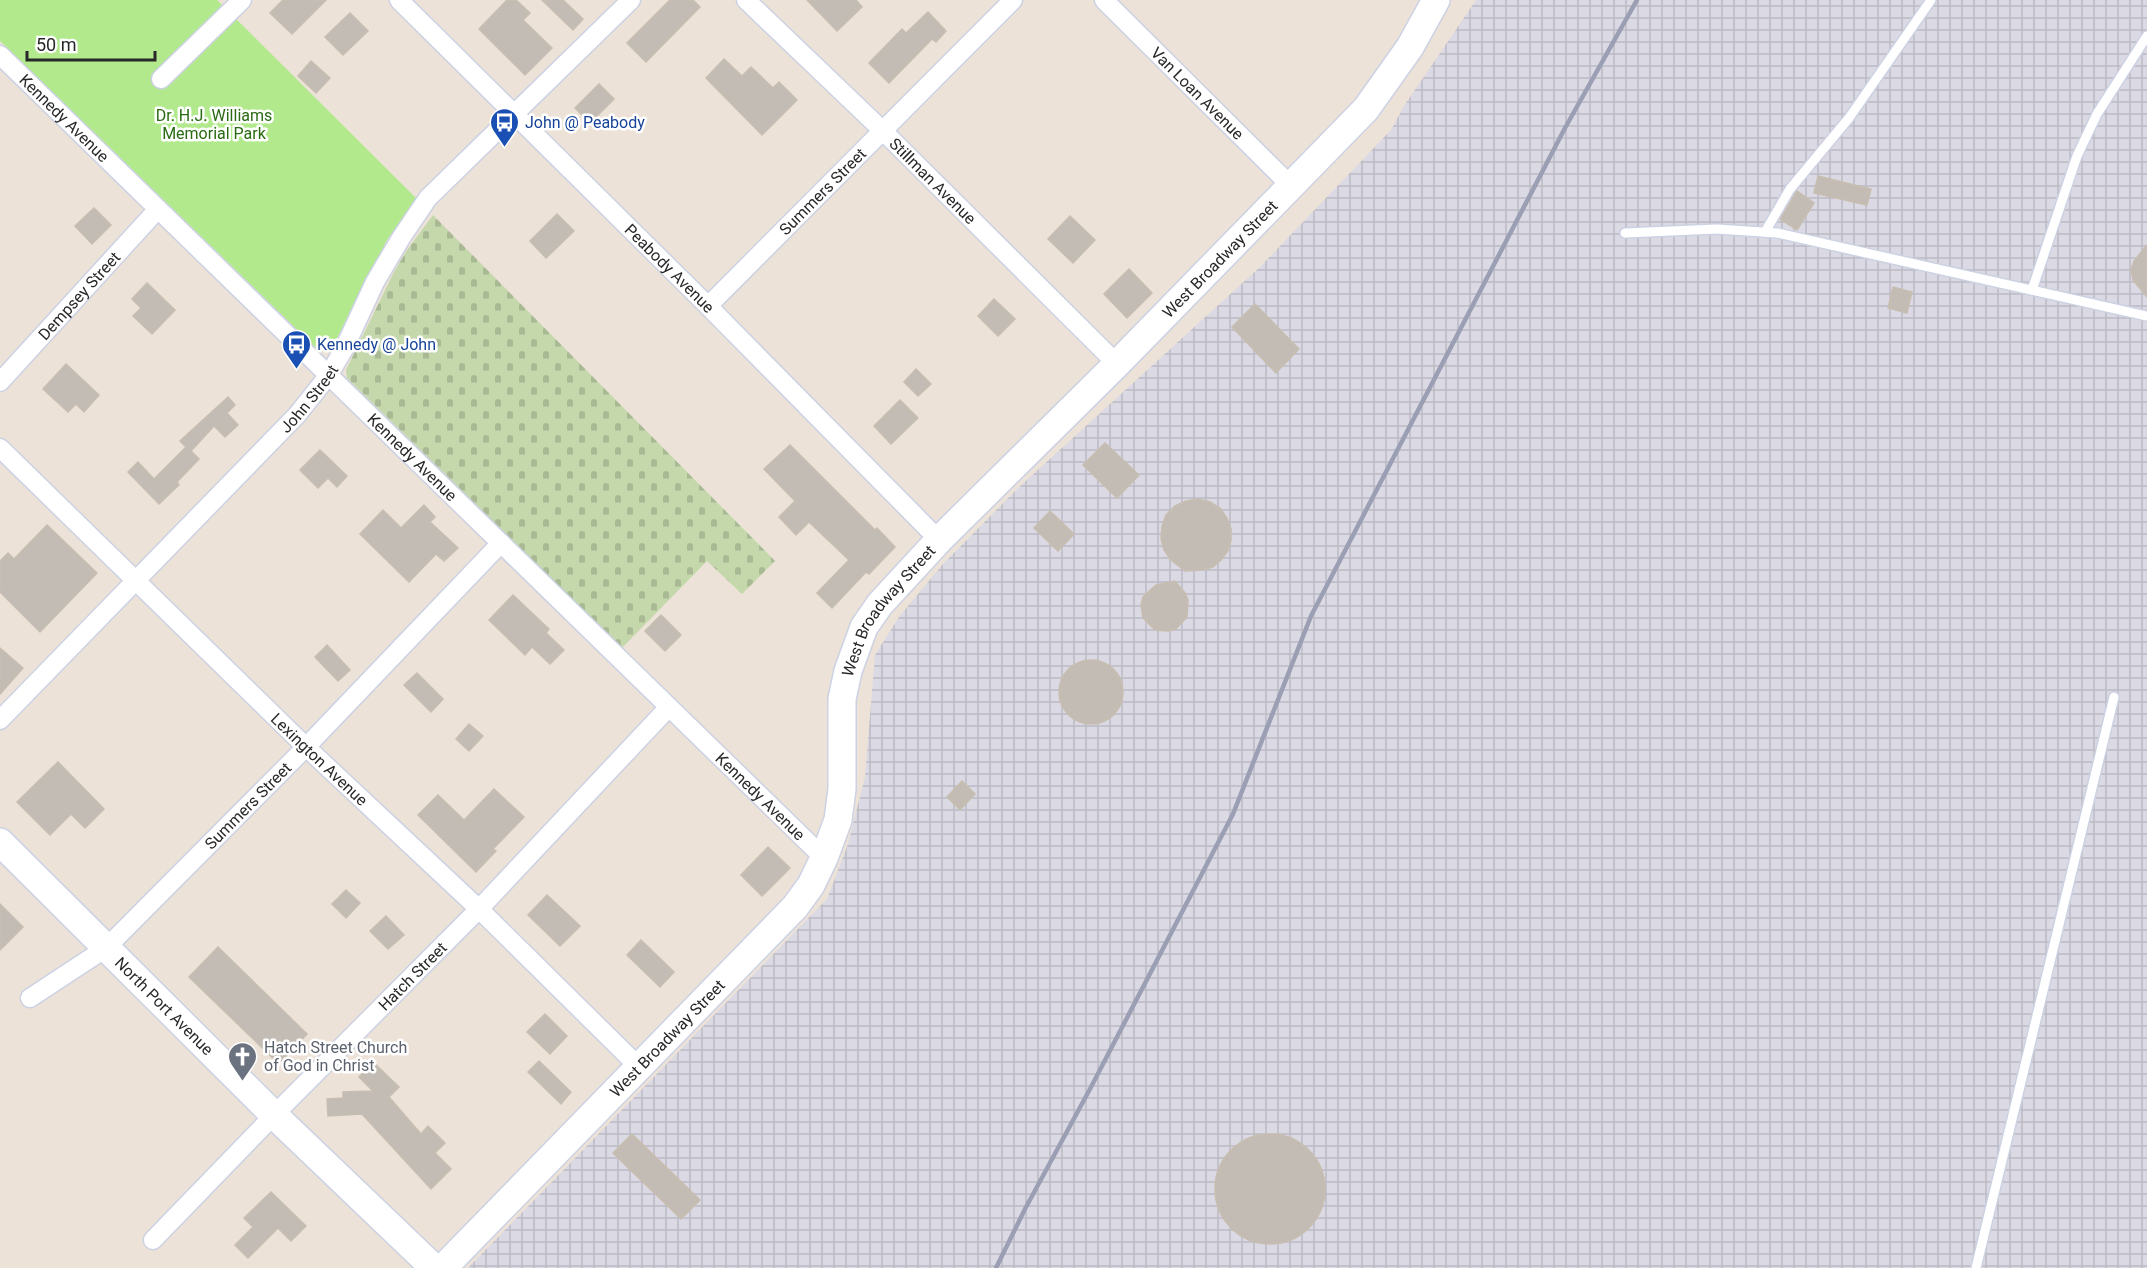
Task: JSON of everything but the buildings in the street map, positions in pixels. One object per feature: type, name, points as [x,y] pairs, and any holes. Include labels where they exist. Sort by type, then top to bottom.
[{"type":"street","points":[[161,79],[242,0]]},
{"type":"street","name":"Peabody Avenue","points":[[399,0],[708,306],[939,540]]},
{"type":"street","name":"John Street","points":[[0,720],[297,415],[328,376],[344,350],[375,282],[428,198],[631,0]]},
{"type":"street","name":"Stillman Avenue","points":[[746,0],[883,131],[1117,364]]},
{"type":"street","name":"Summers Street","points":[[708,306],[1013,0]]},
{"type":"street","name":"Van Loan Avenue","points":[[1104,0],[1292,187]]},
{"type":"street","name":"West Broadway Street","points":[[443,1268],[795,907],[811,885],[825,858],[838,820],[842,789],[842,699],[848,671],[864,627],[880,604],[939,540],[1117,364],[1366,109],[1410,46],[1436,0]]},
{"type":"street","name":"Kennedy Avenue","points":[[0,55],[825,858]]},
{"type":"street","name":"Dempsey Street","points":[[0,382],[158,209]]},
{"type":"street","name":"Lexington Avenue","points":[[0,448],[306,747],[478,909],[640,1068]]},
{"type":"street","name":"Summers Street","points":[[30,998],[106,948],[306,747],[501,543]]},
{"type":"street","name":"Hatch Street","points":[[153,1240],[274,1114],[478,909],[669,707]]},
{"type":"street","name":"North Port Avenue","points":[[0,842],[274,1114],[434,1268]]},
{"type":"lane","points":[[1765,232],[1790,189],[1849,118],[1930,0]]},
{"type":"lane","points":[[2032,290],[2077,156],[2097,114],[2147,36]]},
{"type":"lane","points":[[1625,233],[1717,229],[1777,233],[2147,316]]},
{"type":"lane","points":[[1976,1268],[2114,697]]},
{"type":"shaded area","points":[[1476,0],[2147,0],[2147,1268],[468,1268],[827,899],[848,844],[865,777],[875,655],[899,617],[943,564],[1017,489],[1260,267],[1391,130],[1404,106]]},
{"type":"green space","name":"Dr. H.J. Williams Memorial Park","points":[[0,0],[217,0],[418,200],[387,240],[332,348],[325,352],[317,349],[0,41]]},
{"type":"green space","points":[[433,215],[775,561],[742,594],[707,561],[622,648],[347,378],[346,370],[394,272]]},
{"type":"railway","points":[[996,1268],[1233,814],[1311,616],[1565,128],[1637,0]]},
{"type":"place","name":"John @ Peabody","points":[[504,148]]},
{"type":"place","name":"Kennedy @ John","points":[[296,370]]},
{"type":"place","name":"Hatch Street Church of God in Christ","points":[[243,1082]]}]
